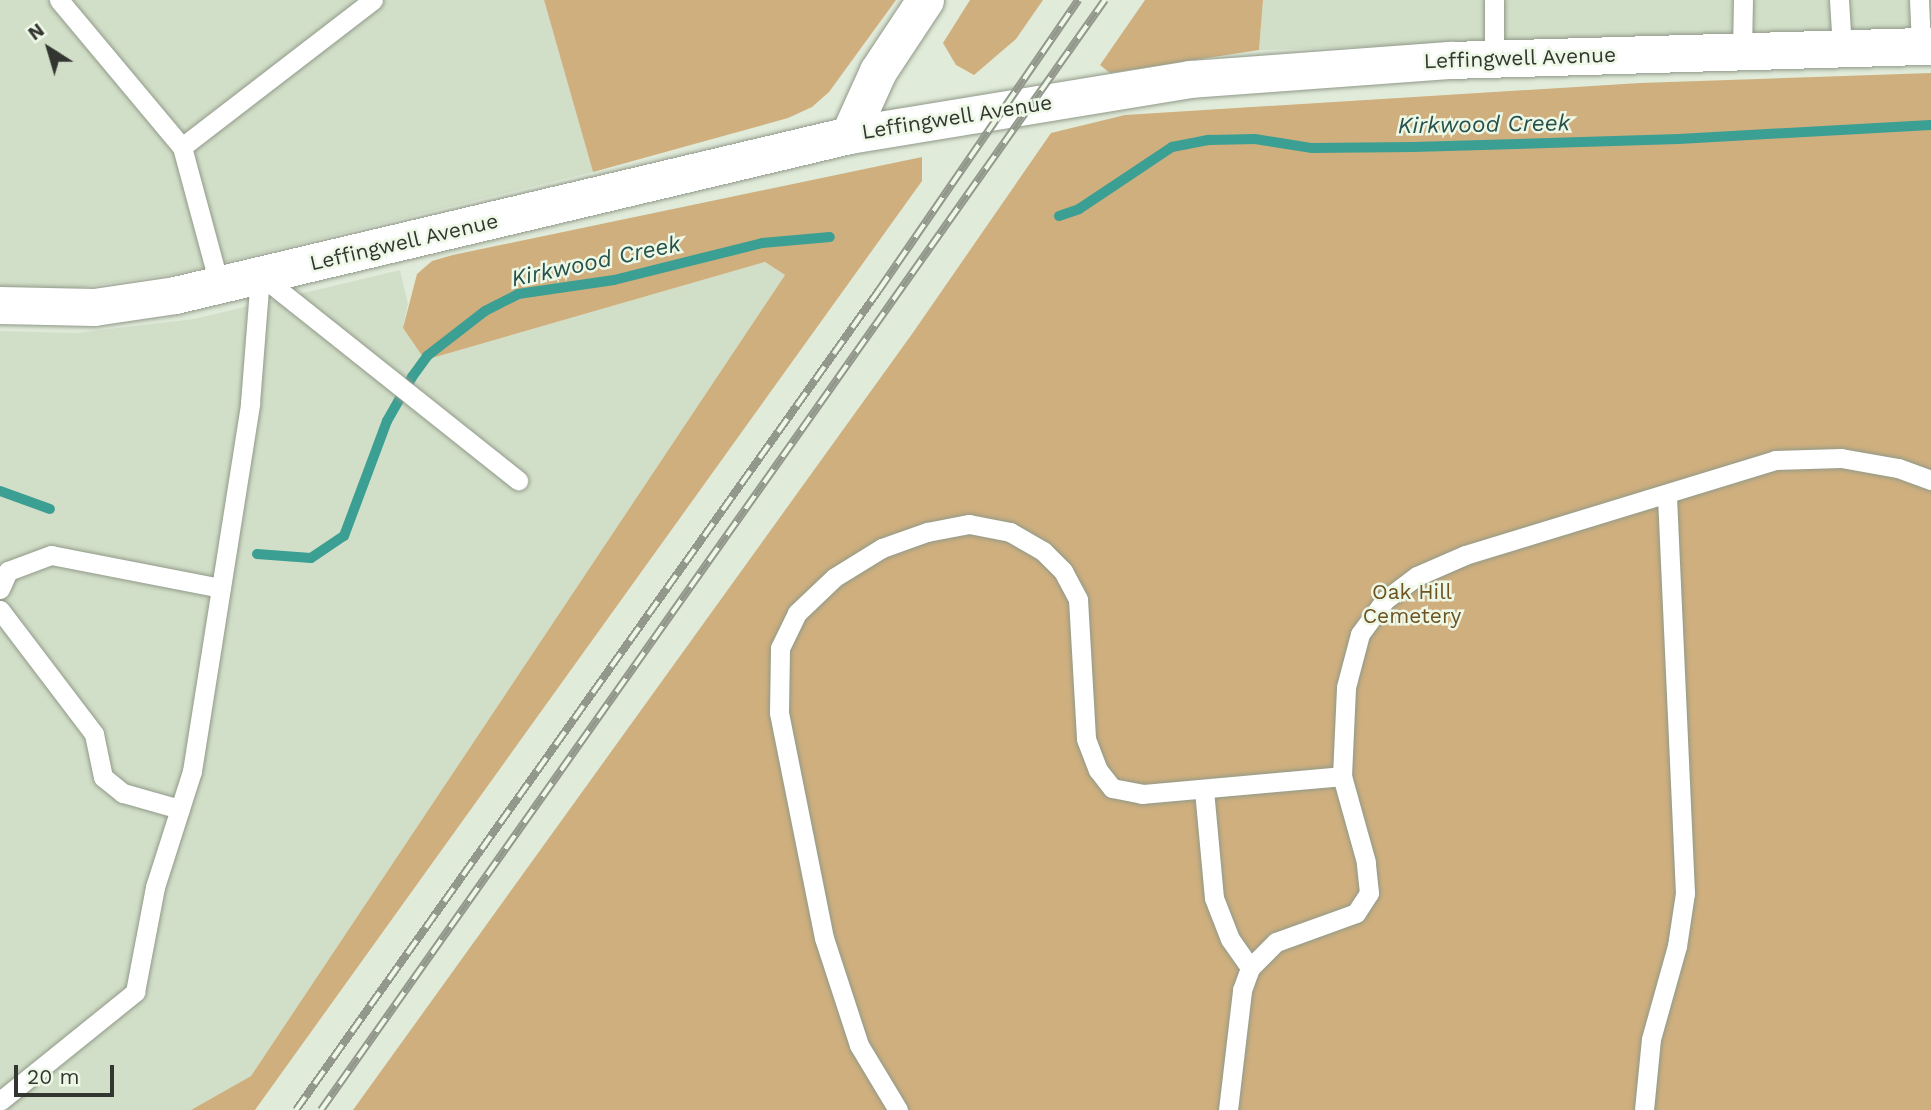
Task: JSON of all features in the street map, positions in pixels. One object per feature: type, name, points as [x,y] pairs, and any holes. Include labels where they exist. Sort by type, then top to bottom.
[{"type":"street","points":[[849,135],[878,71],[925,0]]},
{"type":"street","name":"Leffingwell Avenue","points":[[0,305],[94,307],[219,284],[849,135],[1190,79],[1493,58],[1926,46]]},
{"type":"lane","points":[[60,0],[182,147],[219,284]]},
{"type":"lane","points":[[182,147],[373,0]]},
{"type":"lane","points":[[1493,58],[1494,0]]},
{"type":"lane","points":[[1742,51],[1743,0]]},
{"type":"lane","points":[[1839,0],[1842,48]]},
{"type":"lane","points":[[1919,0],[1926,46]]},
{"type":"lane","points":[[260,275],[518,480]]},
{"type":"lane","points":[[0,1101],[135,992],[155,887],[192,771],[250,403],[260,275]]},
{"type":"lane","points":[[1228,1110],[1242,990],[1250,968],[1276,942],[1356,913],[1369,893],[1366,862],[1342,776],[1346,687],[1360,634],[1385,600],[1417,576],[1465,555],[1775,460],[1841,458],[1898,468],[1931,480]]},
{"type":"lane","points":[[1644,1110],[1651,1039],[1677,946],[1685,893],[1667,494]]},
{"type":"lane","points":[[898,1110],[859,1045],[824,938],[779,713],[780,648],[797,613],[835,577],[882,548],[927,532],[969,524],[1010,532],[1043,551],[1063,571],[1078,599],[1086,739],[1098,770],[1112,788],[1142,794],[1342,776]]},
{"type":"lane","points":[[0,589],[8,571],[51,555],[221,588]]},
{"type":"lane","points":[[0,610],[93,734],[103,777],[122,793],[180,809]]},
{"type":"lane","points":[[1204,790],[1214,898],[1230,939],[1250,968]]},
{"type":"shaded area","points":[[0,0],[544,0],[593,172],[176,274],[55,291],[0,289]]},
{"type":"shaded area","points":[[1263,0],[1931,0],[1931,29],[1259,50]]},
{"type":"shaded area","points":[[765,262],[785,275],[251,1076],[191,1110],[0,1110],[0,331],[76,333],[194,319],[400,270],[408,304],[403,328],[425,360]]},
{"type":"green space","points":[[544,0],[896,0],[829,92],[812,107],[788,118],[593,172]]},
{"type":"green space","points":[[970,0],[1043,0],[1016,39],[974,75],[956,65],[943,43]]},
{"type":"green space","points":[[1145,0],[1263,0],[1259,50],[1110,73],[1100,65]]},
{"type":"green space","name":"Oak Hill Cemetery","points":[[1931,73],[1931,1110],[353,1110],[912,334],[1051,133],[1125,115],[1640,83]]},
{"type":"green space","points":[[922,157],[922,181],[255,1110],[191,1110],[251,1076],[785,275],[765,262],[425,360],[403,328],[417,274],[432,261],[453,255]]},
{"type":"waterway","name":"Kirkwood Creek","points":[[1059,216],[1079,209],[1172,147],[1209,140],[1255,139],[1312,148],[1413,147],[1679,139],[1931,125]]},
{"type":"waterway","name":"Kirkwood Creek","points":[[257,554],[311,558],[344,536],[387,421],[412,377],[427,356],[485,311],[518,294],[614,280],[762,243],[830,237]]},
{"type":"waterway","name":"Kirkwood Creek","points":[[0,491],[50,509]]},
{"type":"railway","points":[[296,1110],[879,290],[1078,0]]},
{"type":"railway","points":[[321,1110],[1105,0]]}]
